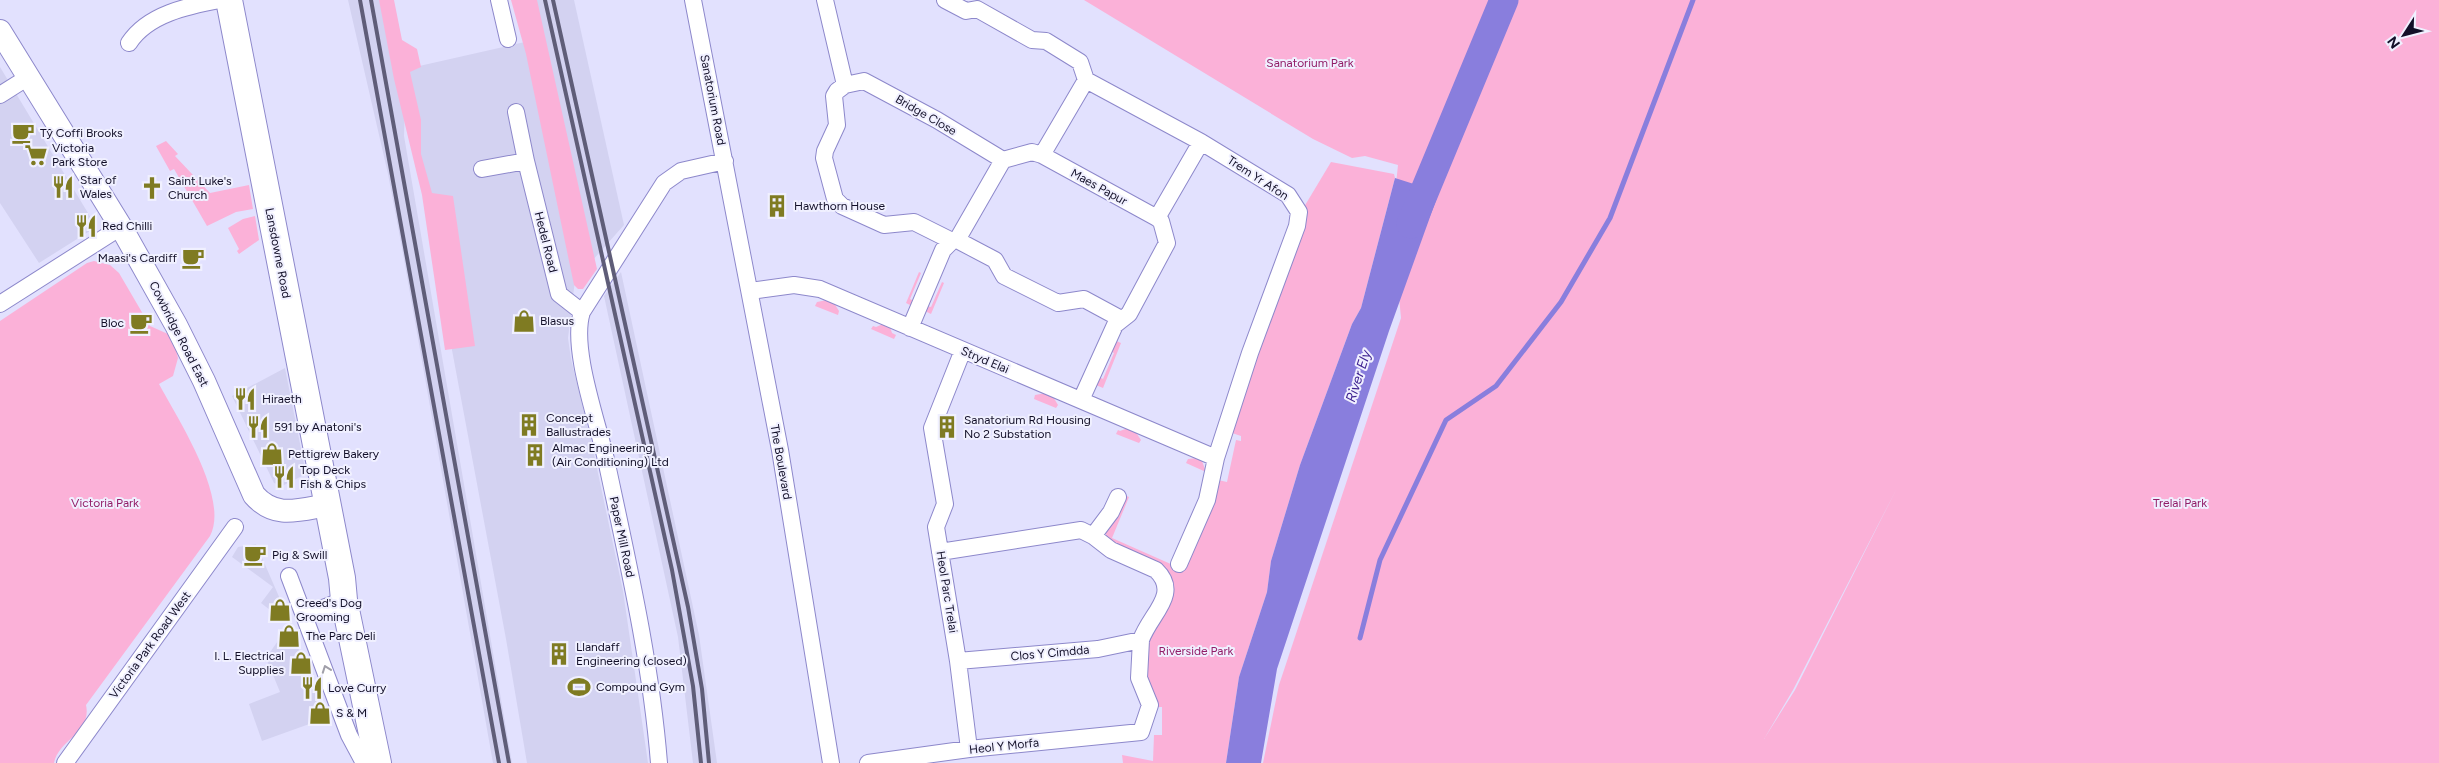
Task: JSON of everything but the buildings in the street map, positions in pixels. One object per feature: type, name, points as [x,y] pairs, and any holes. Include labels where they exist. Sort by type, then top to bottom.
[{"type":"main road","name":"Lansdowne Road","points":[[229,0],[326,506]]},
{"type":"main road","points":[[326,506],[378,763]]},
{"type":"street","points":[[129,43],[135,34],[170,12],[220,0]]},
{"type":"street","points":[[499,0],[508,39]]},
{"type":"street","name":"Sanatorium Road","points":[[582,312],[664,183],[681,171],[724,161],[693,0]]},
{"type":"street","points":[[826,0],[845,85],[834,96],[837,125],[825,151],[824,158],[835,200],[842,206],[884,225],[914,222],[995,260],[1004,276],[1058,303],[1084,299],[1121,319]]},
{"type":"street","points":[[910,328],[943,250],[955,241],[1003,160],[1032,152],[1042,155],[1086,80],[1080,62],[1046,41],[1032,40],[977,9],[966,11],[945,0]]},
{"type":"street","name":"Cowbridge Road East","points":[[0,30],[122,227],[204,381],[254,494],[262,504],[270,509],[283,511],[326,506]]},
{"type":"street","points":[[0,94],[30,76]]},
{"type":"street","name":"Trem Yr Afon","points":[[1086,80],[1201,142],[1288,195],[1299,212],[1297,226],[1256,334],[1216,458],[1207,500],[1179,564]]},
{"type":"street","name":"Bridge Close","points":[[845,85],[864,81],[937,120],[1003,160]]},
{"type":"street","name":"Hedel Road","points":[[516,112],[526,161],[559,294],[582,312]]},
{"type":"street","points":[[1081,400],[1115,325],[1129,314],[1166,243],[1161,221],[1157,218],[1201,142]]},
{"type":"street","name":"Maes Papur","points":[[1042,155],[1157,218]]},
{"type":"street","points":[[482,169],[526,161]]},
{"type":"street","name":"The Boulevard","points":[[724,161],[780,450],[831,763]]},
{"type":"street","points":[[0,304],[122,227]]},
{"type":"street","name":"Stryd Elai","points":[[750,291],[794,285],[810,287],[1216,458]]},
{"type":"street","name":"Paper Mill Road","points":[[582,312],[579,327],[580,348],[607,462],[646,657],[659,763]]},
{"type":"street","name":"Heol Parc Trelai","points":[[963,350],[934,422],[934,437],[945,504],[936,527],[958,661],[969,750]]},
{"type":"street","points":[[1093,536],[1118,497]]},
{"type":"street","name":"Victoria Park Road West","points":[[65,763],[235,527]]},
{"type":"street","points":[[940,552],[1081,530],[1093,536],[1111,550],[1156,570],[1166,582],[1166,596],[1145,628],[1141,640]]},
{"type":"street","points":[[289,576],[349,735],[364,763]]},
{"type":"street","points":[[305,615],[344,600]]},
{"type":"street","name":"Clos Y Cimdda","points":[[958,661],[1098,649],[1141,640]]},
{"type":"street","name":"Heol Y Morfa","points":[[868,763],[969,750],[993,756],[1141,732],[1150,705],[1138,678],[1141,640]]},
{"type":"shaded area","points":[[348,0],[391,0],[406,69],[525,42],[516,0],[574,0],[624,225],[575,280],[568,338],[571,359],[591,440],[623,591],[648,763],[527,763],[506,639],[449,334],[406,73],[404,136],[512,763],[493,763],[388,174]]},
{"type":"shaded area","points":[[0,67],[94,223],[93,229],[39,263],[0,203]]},
{"type":"shaded area","points":[[621,272],[699,635],[717,763],[693,763],[678,637],[604,296]]},
{"type":"shaded area","points":[[285,368],[306,474],[282,486],[274,483],[232,396]]},
{"type":"shaded area","points":[[256,544],[287,615],[283,620],[261,603],[273,587],[232,557],[238,547]]},
{"type":"shaded area","points":[[289,625],[326,718],[262,741],[249,704],[280,692],[266,658]]},
{"type":"green space","points":[[379,0],[394,0],[402,40],[417,49],[421,67],[410,72],[421,120],[421,154],[432,193],[453,196],[475,346],[445,350],[422,195],[394,79]]},
{"type":"green space","points":[[511,0],[537,0],[597,269],[583,289],[578,289],[574,285],[526,54]]},
{"type":"green space","points":[[1084,0],[2439,0],[2439,763],[1263,763],[1279,685],[1401,318],[1392,222],[1398,165],[1365,156],[1352,158],[1313,139]],"holes":[[[1897,488],[1795,690],[1764,739],[1793,690]]]},
{"type":"green space","points":[[166,141],[178,154],[175,156],[210,193],[249,185],[253,209],[236,212],[207,226],[174,169],[170,171],[156,146]]},
{"type":"green space","name":"Riverside Park","points":[[1331,162],[1394,174],[1395,178],[1361,308],[1352,324],[1300,465],[1271,561],[1267,592],[1239,677],[1226,763],[1123,763],[1122,755],[1153,761],[1154,735],[1162,735],[1162,707],[1156,707],[1145,681],[1149,637],[1173,596],[1171,588],[1115,547],[1106,537],[1106,531],[1124,498],[1111,492],[1112,490],[1129,497],[1112,538],[1182,569],[1218,480],[1227,482],[1236,440],[1241,441],[1241,436],[1232,433],[1304,207]]},
{"type":"green space","points":[[255,216],[259,240],[239,254],[237,251],[239,249],[228,228],[243,219]]},
{"type":"green space","name":"Victoria Park","points":[[94,261],[110,265],[119,273],[150,326],[168,334],[175,346],[178,358],[173,376],[159,384],[199,458],[213,501],[214,520],[210,536],[86,705],[87,715],[84,722],[62,748],[54,763],[0,763],[0,321],[87,263]]},
{"type":"green space","points":[[919,272],[921,273],[910,299],[914,301],[912,306],[906,303]]},
{"type":"green space","points":[[942,282],[944,283],[931,314],[925,311],[927,306],[931,307]]},
{"type":"green space","points":[[827,300],[834,303],[839,311],[838,315],[815,306],[817,302]]},
{"type":"green space","points":[[883,324],[890,327],[892,333],[896,335],[894,339],[871,329],[873,326],[876,327]]},
{"type":"green space","points":[[1114,340],[1121,343],[1103,388],[1096,385],[1099,377],[1103,379],[1114,353],[1110,351]]},
{"type":"green space","points":[[1046,393],[1052,395],[1058,405],[1056,408],[1034,399],[1035,395]]},
{"type":"green space","points":[[1128,428],[1135,431],[1141,440],[1139,443],[1116,434],[1118,430]]},
{"type":"green space","points":[[1197,458],[1202,461],[1206,472],[1186,463],[1188,459]]},
{"type":"water","points":[[1395,178],[1439,192],[1389,331],[1277,669],[1261,763],[1226,763],[1239,677],[1267,592],[1271,561],[1300,465],[1352,324],[1361,308]]},
{"type":"waterway","name":"River Ely","points":[[1411,224],[1504,0]]},
{"type":"waterway","points":[[1360,638],[1380,560],[1446,420],[1496,386],[1561,302],[1610,218],[1693,0]]},
{"type":"railway","points":[[360,0],[499,763]]},
{"type":"railway","points":[[371,0],[509,763]]},
{"type":"railway","points":[[545,0],[672,570],[693,686],[701,763]]},
{"type":"railway","points":[[553,0],[688,607],[702,689],[709,763]]},
{"type":"place","name":"Tŷ Coffi Brooks","points":[[23,133]]},
{"type":"place","name":"Victoria Park Store","points":[[36,155]]},
{"type":"place","name":"Star of Wales","points":[[63,187]]},
{"type":"place","name":"Saint Luke's Church","points":[[152,188]]},
{"type":"place","name":"Hawthorn House","points":[[777,206]]},
{"type":"place","name":"Red Chilli","points":[[86,226]]},
{"type":"place","name":"Maasi's Cardiff","points":[[193,258]]},
{"type":"place","name":"Blasus","points":[[524,321]]},
{"type":"place","name":"Bloc","points":[[141,323]]},
{"type":"place","name":"Hiraeth","points":[[245,399]]},
{"type":"place","name":"Concept Ballustrades","points":[[529,425]]},
{"type":"place","name":"591 by Anatoni's","points":[[258,427]]},
{"type":"place","name":"Sanatorium Rd Housing No 2 Substation","points":[[947,427]]},
{"type":"place","name":"Pettigrew Bakery","points":[[272,454]]},
{"type":"place","name":"Almac Engineering (Air Conditioning) Ltd","points":[[535,455]]},
{"type":"place","name":"Top Deck Fish & Chips","points":[[284,477]]},
{"type":"place","name":"Pig & Swill","points":[[255,555]]},
{"type":"place","name":"Creed's Dog Grooming","points":[[280,610]]},
{"type":"place","name":"The Parc Deli","points":[[289,636]]},
{"type":"place","name":"Llandaff Engineering (closed)","points":[[559,654]]},
{"type":"place","name":"I. L. Electrical Supplies","points":[[301,663]]},
{"type":"place","name":"Compound Gym","points":[[579,687]]},
{"type":"place","name":"Love Curry","points":[[312,688]]},
{"type":"place","name":"S & M","points":[[320,713]]},
{"type":"park label","name":"Sanatorium Park","points":[[1310,63]]},
{"type":"park label","name":"Trelai Park","points":[[2180,503]]}]
